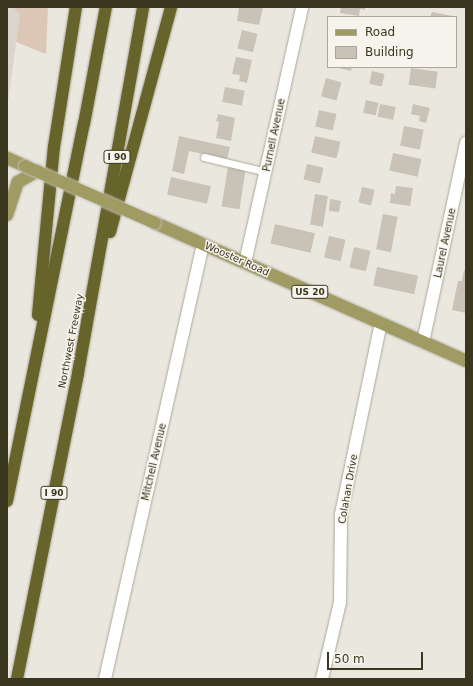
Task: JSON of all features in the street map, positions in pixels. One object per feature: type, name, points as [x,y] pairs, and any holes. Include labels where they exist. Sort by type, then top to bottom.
[{"type":"highway","points":[[32,377],[54,147],[76,7]]},
{"type":"highway","points":[[7,501],[84,124],[106,7]]},
{"type":"highway","name":"Northwest Freeway","points":[[16,679],[90,307],[143,7]]},
{"type":"highway","points":[[90,307],[171,7]]},
{"type":"main road","name":"Wooster Road","points":[[7,158],[466,361]]},
{"type":"main road","points":[[7,215],[18,182],[37,172]]},
{"type":"street","name":"Purnell Avenue","points":[[245,263],[302,7]]},
{"type":"street","name":"Laurel Avenue","points":[[423,342],[466,143]]},
{"type":"street","name":"Mitchell Avenue","points":[[105,679],[202,244]]},
{"type":"street","name":"Colahan Drive","points":[[322,679],[340,602],[341,514],[381,323]]},
{"type":"lane","points":[[204,157],[266,172]]},
{"type":"shaded area","points":[[7,7],[15,7],[14,9],[20,14],[7,109]]},
{"type":"shaded area","points":[[15,7],[48,7],[46,54],[16,42],[20,14],[14,9]]},
{"type":"building","points":[[239,7],[263,7],[259,25],[237,21]]},
{"type":"building","points":[[341,7],[365,7],[365,10],[360,9],[359,16],[340,13]]},
{"type":"building","points":[[432,12],[453,16],[430,16]]},
{"type":"building","points":[[242,30],[258,34],[253,52],[237,48]]},
{"type":"building","points":[[236,57],[252,60],[247,83],[239,81],[240,75],[232,74]]},
{"type":"building","points":[[339,68],[352,68],[351,71]]},
{"type":"building","points":[[411,68],[438,72],[435,89],[409,85]]},
{"type":"building","points":[[372,71],[385,74],[382,87],[369,84]]},
{"type":"building","points":[[326,78],[341,82],[337,100],[321,96]]},
{"type":"building","points":[[225,87],[245,91],[242,106],[222,102]]},
{"type":"building","points":[[366,100],[379,103],[376,116],[363,113]]},
{"type":"building","points":[[380,104],[396,107],[393,120],[378,117]]},
{"type":"building","points":[[413,104],[430,108],[426,123],[419,121],[420,116],[411,114]]},
{"type":"building","points":[[319,110],[337,114],[333,131],[315,127]]},
{"type":"building","points":[[218,114],[235,118],[231,141],[216,138],[219,122],[216,121]]},
{"type":"building","points":[[404,126],[424,130],[420,149],[400,146]]},
{"type":"building","points":[[179,136],[230,147],[227,159],[189,151],[184,174],[172,171]]},
{"type":"building","points":[[315,136],[340,142],[337,158],[311,153]]},
{"type":"building","points":[[393,153],[421,159],[418,177],[389,171]]},
{"type":"building","points":[[307,164],[324,168],[320,183],[303,180]]},
{"type":"building","points":[[228,166],[246,169],[239,209],[222,206]]},
{"type":"building","points":[[171,177],[211,186],[207,204],[167,195]]},
{"type":"building","points":[[396,186],[413,188],[410,206],[390,203],[391,193],[395,194]]},
{"type":"building","points":[[362,187],[375,190],[371,206],[358,203]]},
{"type":"building","points":[[315,194],[328,196],[323,227],[310,225]]},
{"type":"building","points":[[330,199],[341,201],[339,212],[329,211]]},
{"type":"building","points":[[383,214],[398,217],[391,252],[376,249]]},
{"type":"building","points":[[275,224],[315,233],[310,253],[271,243]]},
{"type":"building","points":[[329,236],[346,240],[341,261],[324,257]]},
{"type":"building","points":[[354,247],[371,251],[366,271],[349,267]]},
{"type":"building","points":[[377,267],[418,276],[414,294],[373,286]]},
{"type":"building","points":[[464,270],[466,271],[466,313],[452,310],[458,281],[462,281]]}]
